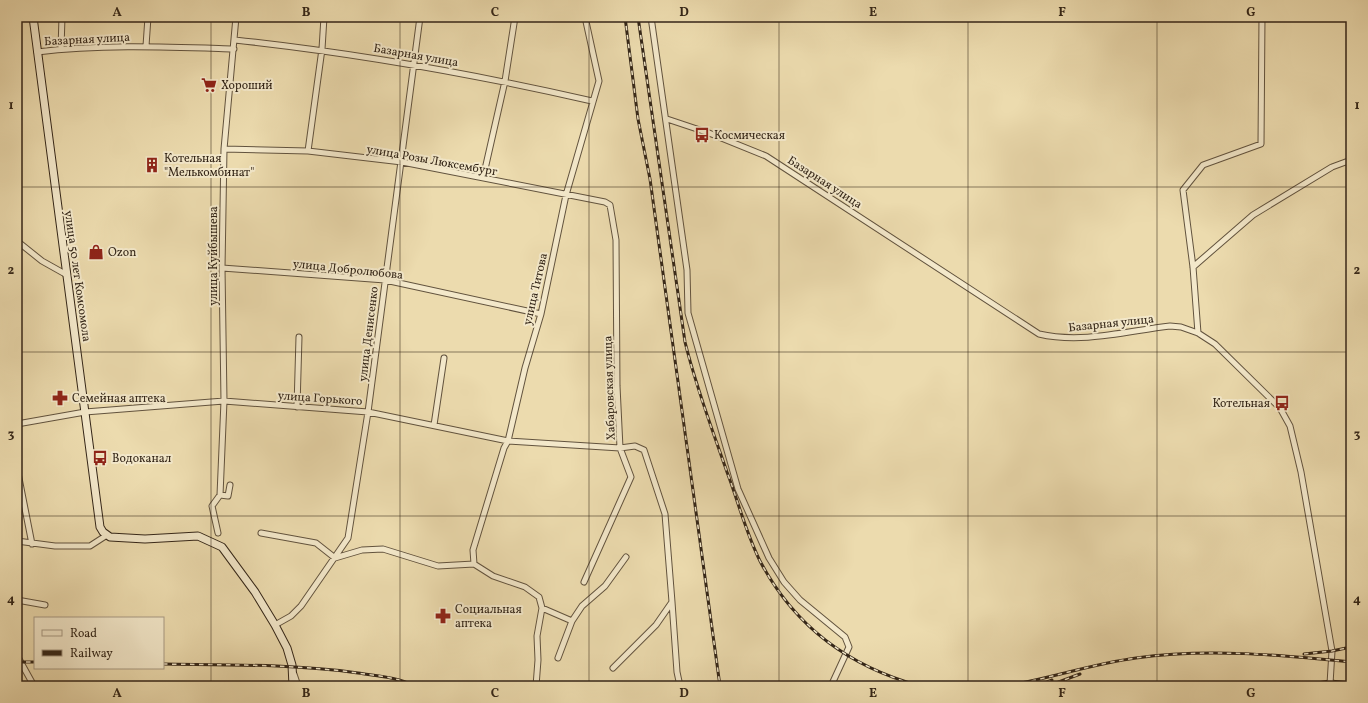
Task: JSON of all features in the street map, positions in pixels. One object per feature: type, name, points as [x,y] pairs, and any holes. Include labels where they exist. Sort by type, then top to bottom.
[{"type":"street","name":"улица 50 лет Комсомола","points":[[33,17],[98,518],[100,527],[107,536]]},
{"type":"street","points":[[61,49],[62,17]]},
{"type":"street","points":[[146,46],[148,17]]},
{"type":"street","name":"улица Куйбышева","points":[[218,533],[212,506],[220,495],[224,401],[222,268],[224,149],[236,17]]},
{"type":"street","points":[[308,151],[322,50],[324,17]]},
{"type":"street","name":"улица Денисенко","points":[[275,625],[291,616],[301,606],[348,538],[368,412],[420,17]]},
{"type":"street","points":[[483,178],[505,81],[515,17]]},
{"type":"street","name":"улица Титова","points":[[474,564],[473,550],[504,448],[508,440],[525,368],[540,314],[566,195],[599,81],[585,17]]},
{"type":"street","points":[[651,17],[667,119],[667,132],[686,270],[688,313],[738,489],[769,558],[784,582],[800,600],[844,637],[849,647],[831,686]]},
{"type":"street","points":[[1198,333],[1193,267],[1183,190],[1203,165],[1261,144],[1262,17]]},
{"type":"street","name":"Базарная улица","points":[[235,40],[322,50],[413,65],[505,81],[592,101]]},
{"type":"street","name":"Базарная улица","points":[[37,52],[61,49],[146,46],[234,50]]},
{"type":"street","name":"Базарная улица","points":[[667,119],[709,133],[766,156],[1039,334],[1057,338],[1080,338],[1170,326],[1181,327],[1198,333],[1214,344],[1280,408],[1290,426],[1300,472],[1325,620],[1332,651],[1330,684]]},
{"type":"street","name":"улица Розы Люксембург","points":[[224,149],[308,151],[402,162],[605,202],[610,206]]},
{"type":"street","points":[[1193,267],[1253,215],[1332,167],[1351,160]]},
{"type":"street","name":"Хабаровская улица","points":[[584,582],[631,477],[620,448],[617,386],[616,240],[610,206]]},
{"type":"street","points":[[17,241],[42,261],[67,275]]},
{"type":"street","name":"улица Добролюбова","points":[[222,268],[385,280],[540,314]]},
{"type":"street","points":[[297,407],[299,337]]},
{"type":"street","points":[[434,425],[444,358]]},
{"type":"street","name":"улица Горького","points":[[17,424],[85,412],[224,401],[368,412],[508,440],[620,448],[635,446],[644,450],[665,514],[677,672],[680,686]]},
{"type":"street","points":[[17,468],[32,544]]},
{"type":"street","name":"улица Куйбышева","points":[[220,495],[228,496],[230,485]]},
{"type":"street","points":[[261,533],[316,543],[335,558],[362,550],[384,549],[438,566],[474,564],[493,576],[525,587],[539,597],[542,608],[537,636],[538,660],[536,686]]},
{"type":"street","points":[[17,541],[32,544],[90,546],[107,536],[145,539],[198,536],[222,547],[255,592],[275,625],[287,648],[298,686]]},
{"type":"street","points":[[558,658],[572,621],[582,606],[605,586],[626,557]]},
{"type":"street","points":[[17,600],[45,605]]},
{"type":"street","points":[[613,668],[656,625],[672,602]]},
{"type":"street","points":[[542,608],[572,621]]},
{"type":"street","points":[[17,658],[34,686]]},
{"type":"street","points":[[292,665],[293,686]]},
{"type":"street","points":[[1318,686],[1330,684],[1351,686]]},
{"type":"railway","points":[[625,17],[638,119],[650,179],[720,686]]},
{"type":"railway","points":[[638,17],[685,342],[704,408],[755,550],[774,584],[790,605],[807,624],[826,641],[870,668],[894,678],[920,686]]},
{"type":"railway","points":[[1304,654],[1351,647]]},
{"type":"railway","points":[[1005,686],[1038,680],[1119,661],[1190,653],[1244,654],[1351,662]]},
{"type":"railway","points":[[17,662],[34,662]]},
{"type":"railway","points":[[164,664],[260,666],[334,670],[387,677],[414,686]]},
{"type":"railway","points":[[1048,686],[1080,674]]},
{"type":"railway","points":[[1038,686],[1052,680]]},
{"type":"place","name":"Хороший","points":[[209,85]]},
{"type":"place","name":"Космическая","points":[[702,135]]},
{"type":"place","name":"Котельная \"Мелькомбинат\"","points":[[152,165]]},
{"type":"place","name":"Ozon","points":[[96,252]]},
{"type":"place","name":"Семейная аптека","points":[[60,398]]},
{"type":"place","name":"Котельная","points":[[1282,403]]},
{"type":"place","name":"Водоканал","points":[[100,458]]},
{"type":"place","name":"Социальная аптека","points":[[443,616]]}]
